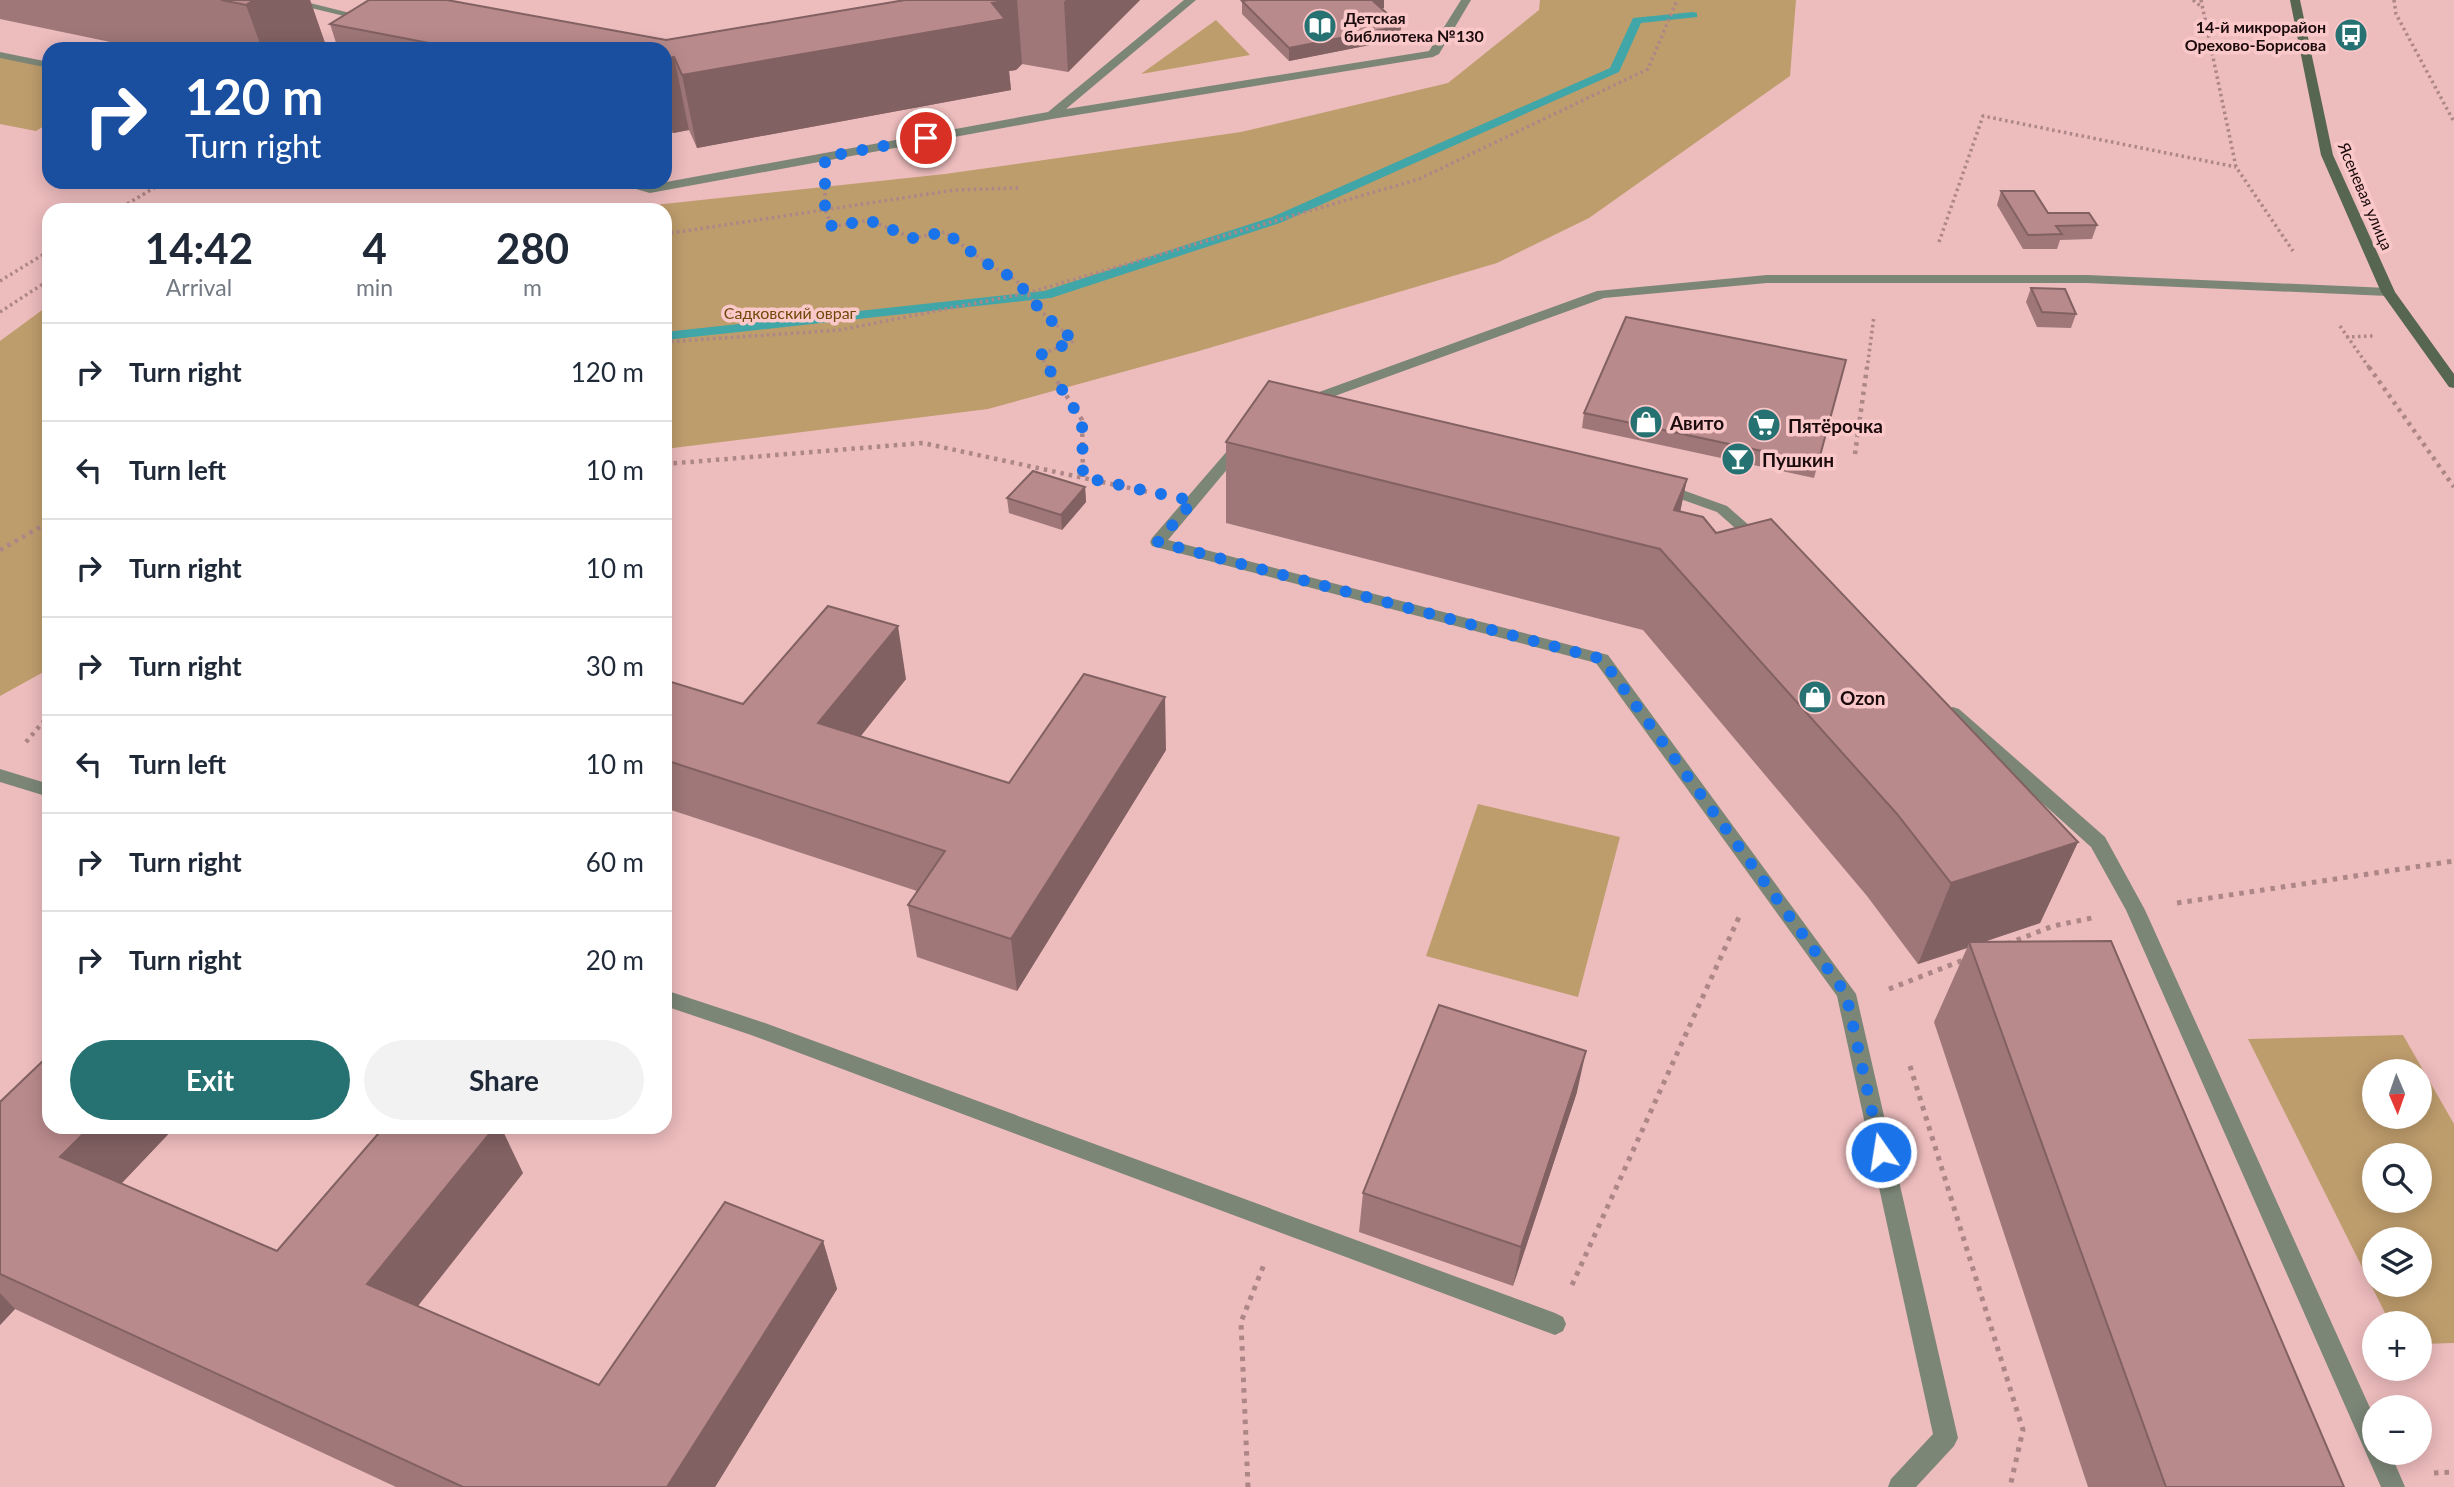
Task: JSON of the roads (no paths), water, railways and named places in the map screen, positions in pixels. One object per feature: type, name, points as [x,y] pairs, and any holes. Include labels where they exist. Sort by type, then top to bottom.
[{"type":"main road","name":"Ясеневая улица","points":[[2295,0],[2327,155],[2388,292],[2454,384]]},
{"type":"lane","points":[[283,0],[378,21]]},
{"type":"lane","points":[[1052,116],[1191,0]]},
{"type":"lane","points":[[672,184],[1052,116],[1433,54],[1466,0]]},
{"type":"lane","points":[[0,55],[42,64]]},
{"type":"lane","points":[[1290,408],[1602,294],[1767,279],[2087,279],[2388,292]]},
{"type":"lane","points":[[1247,436],[1158,542],[1602,659],[1846,994],[1946,1438],[1900,1487]]},
{"type":"lane","points":[[1644,482],[1723,509],[1775,555]]},
{"type":"lane","points":[[1942,703],[2098,842],[2135,910],[2362,1417]]},
{"type":"lane","points":[[0,775],[42,789]]},
{"type":"lane","points":[[672,1000],[771,1034],[1280,1225],[1555,1324]]},
{"type":"lane","points":[[2384,1465],[2393,1487]]},
{"type":"waterway","points":[[672,335],[1046,295],[1276,220],[1615,70],[1637,20],[1693,15]]},
{"type":"place","name":"Детская библиотека №130","points":[[1320,26]]},
{"type":"place","name":"14-й микрорайон Орехово-Борисова","points":[[2351,35]]},
{"type":"place","name":"Авито","points":[[1646,422]]},
{"type":"place","name":"Пятёрочка","points":[[1764,425]]},
{"type":"place","name":"Пушкин","points":[[1738,459]]},
{"type":"place","name":"Ozon","points":[[1815,697]]},
{"type":"park label","name":"Садковский овраг","points":[[790,312]]}]
